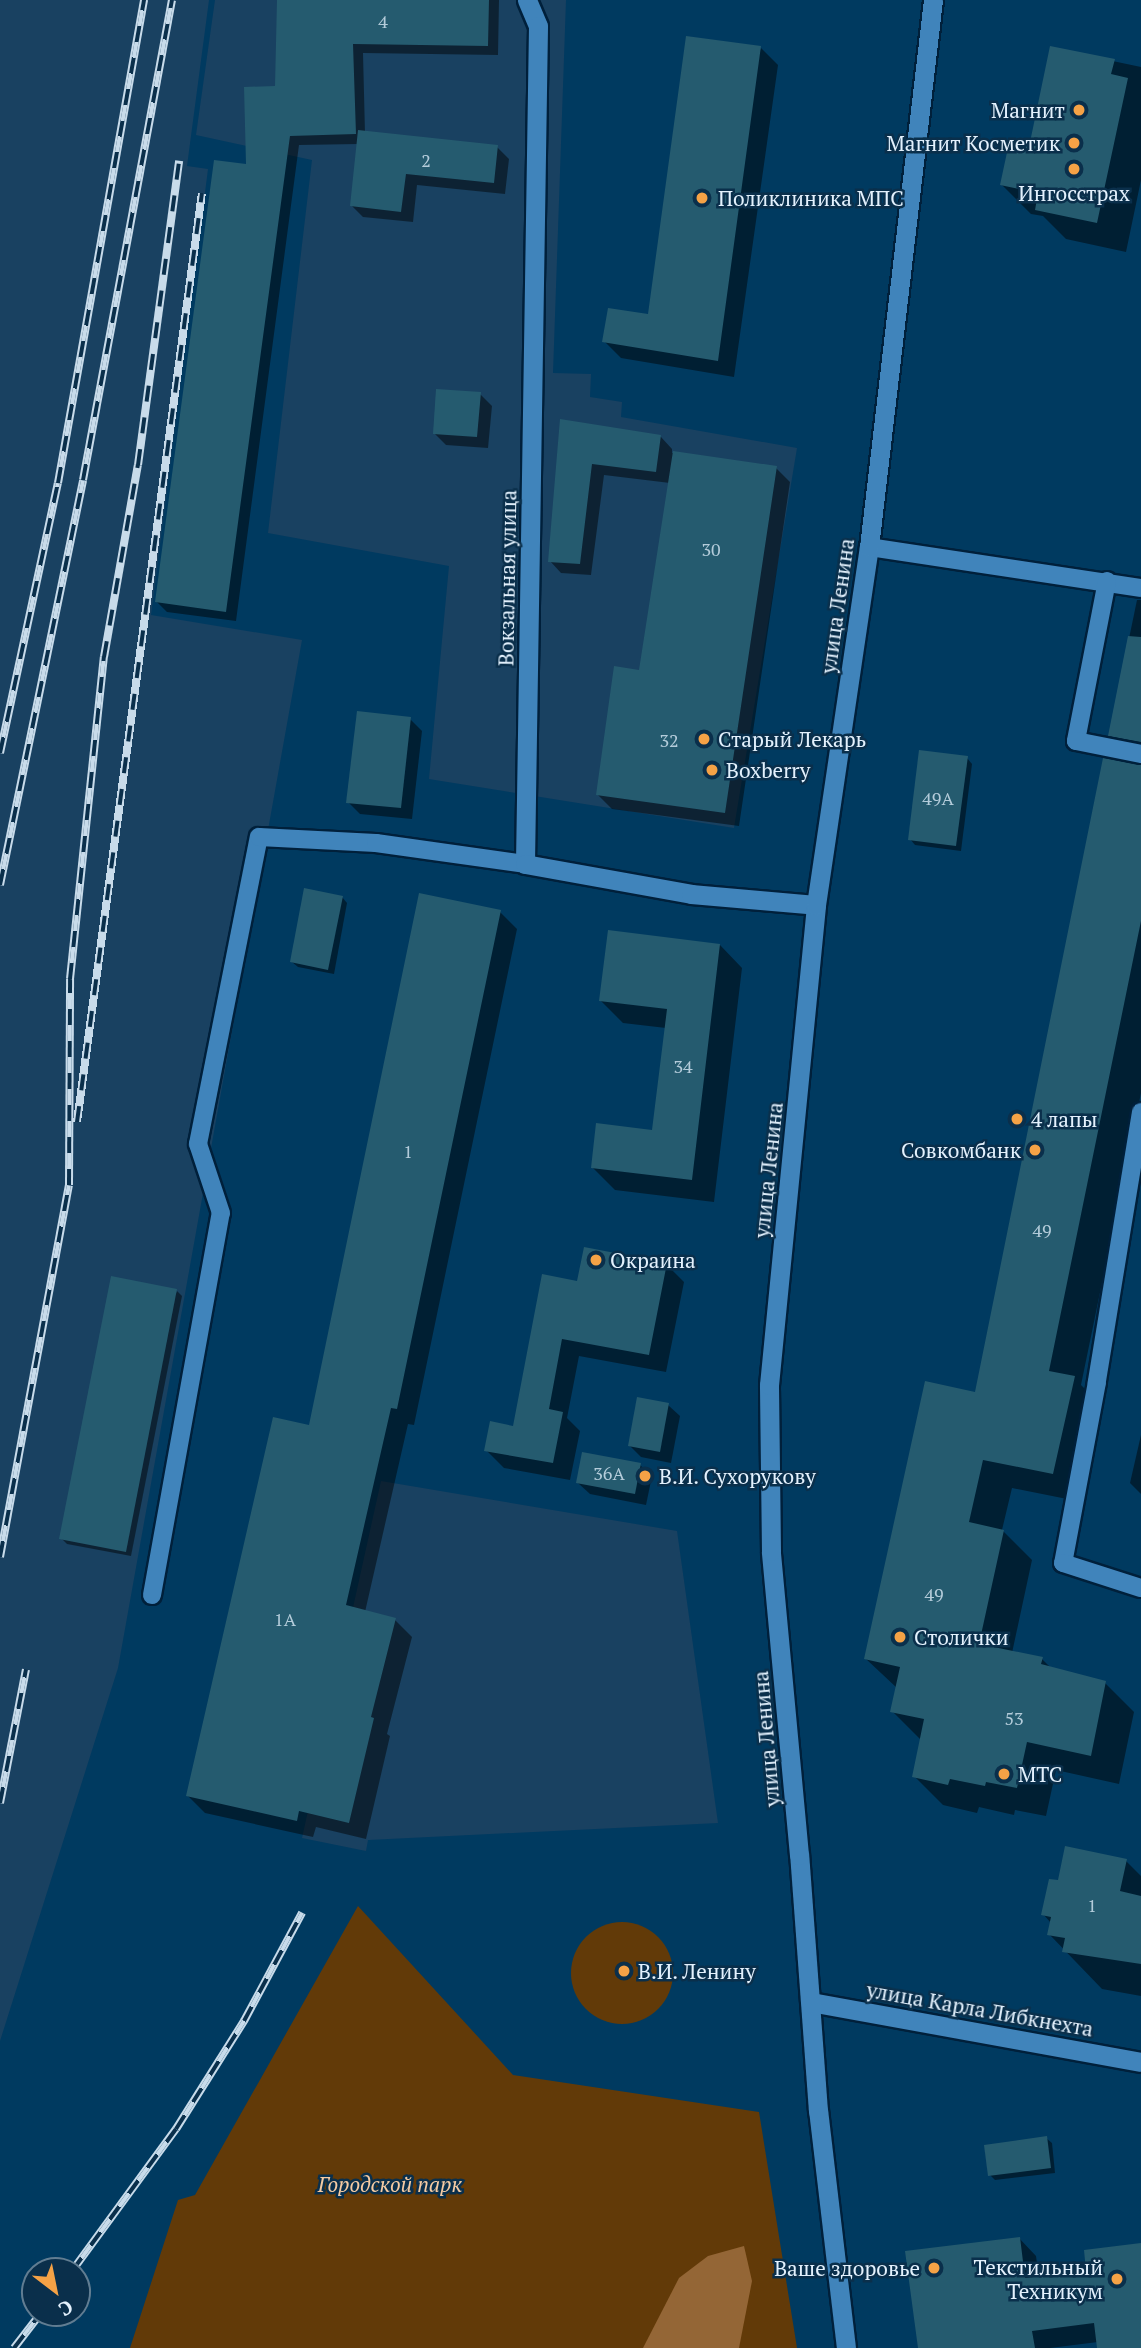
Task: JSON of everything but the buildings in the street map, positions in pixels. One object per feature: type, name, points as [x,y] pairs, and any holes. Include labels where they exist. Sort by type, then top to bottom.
[{"type":"main road","name":"Вокзальная улица","points":[[524,864],[538,26],[527,0]]},
{"type":"main road","name":"улица Ленина","points":[[846,2348],[818,2111],[811,2002],[771,1552],[769,1385],[816,905],[869,547],[933,0]]},
{"type":"main road","points":[[524,864],[691,894],[816,905]]},
{"type":"main road","name":"улица Карла Либкнехта","points":[[811,2002],[1141,2062]]},
{"type":"lane","points":[[869,547],[1141,588]]},
{"type":"lane","points":[[1107,581],[1076,741],[1141,754]]},
{"type":"lane","points":[[152,1595],[221,1213],[198,1144],[259,837],[376,843],[524,864]]},
{"type":"lane","points":[[1141,1112],[1097,1382],[1063,1563],[1141,1588]]},
{"type":"shaded area","points":[[0,0],[209,0],[187,166],[208,169],[151,615],[302,640],[118,1668],[0,2041]]},
{"type":"shaded area","points":[[215,0],[566,0],[553,373],[591,374],[590,397],[622,402],[621,417],[797,448],[734,828],[429,779],[449,566],[268,533],[312,160],[196,135]]},
{"type":"shaded area","points":[[381,1481],[677,1531],[718,1823],[368,1840],[366,1851],[302,1838]]},
{"type":"shaded area","points":[[744,2246],[752,2281],[739,2348],[643,2348],[679,2278],[708,2256]]},
{"type":"green space","name":"Городской парк","points":[[358,1906],[513,2075],[759,2112],[797,2348],[130,2348],[178,2200],[195,2195]]},
{"type":"green space","points":[[622,1922],[641,1926],[658,1937],[669,1954],[673,1973],[669,1992],[658,2009],[641,2020],[622,2024],[603,2020],[586,2009],[575,1992],[571,1973],[575,1954],[586,1937],[603,1926]]},
{"type":"railway","points":[[0,753],[58,483],[144,0]]},
{"type":"railway","points":[[0,885],[83,480],[172,0]]},
{"type":"railway","points":[[0,1557],[69,1185],[70,979],[104,657],[138,465],[179,161]]},
{"type":"railway","points":[[77,1122],[202,193]]},
{"type":"railway","points":[[0,1803],[26,1669]]},
{"type":"railway","points":[[82,2257],[176,2129],[244,2021],[302,1913]]},
{"type":"railway","points":[[14,2348],[30,2327]]},
{"type":"place","name":"Магнит","points":[[1079,110]]},
{"type":"place","name":"Магнит Косметик","points":[[1074,143]]},
{"type":"place","name":"Ингосстрах","points":[[1074,169]]},
{"type":"place","name":"Поликлиника МПС","points":[[702,198]]},
{"type":"place","name":"Старый Лекарь","points":[[704,739]]},
{"type":"place","name":"Boxberry","points":[[712,770]]},
{"type":"place","name":"4 лапы","points":[[1017,1119]]},
{"type":"place","name":"Совкомбанк","points":[[1035,1150]]},
{"type":"place","name":"Окраина","points":[[596,1260]]},
{"type":"place","name":"В.И. Сухорукову","points":[[645,1476]]},
{"type":"place","name":"Столички","points":[[900,1637]]},
{"type":"place","name":"МТС","points":[[1004,1774]]},
{"type":"place","name":"В.И. Ленину","points":[[624,1971]]},
{"type":"place","name":"Ваше здоровье","points":[[934,2268]]},
{"type":"place","name":"Текстильный Техникум","points":[[1117,2279]]}]
